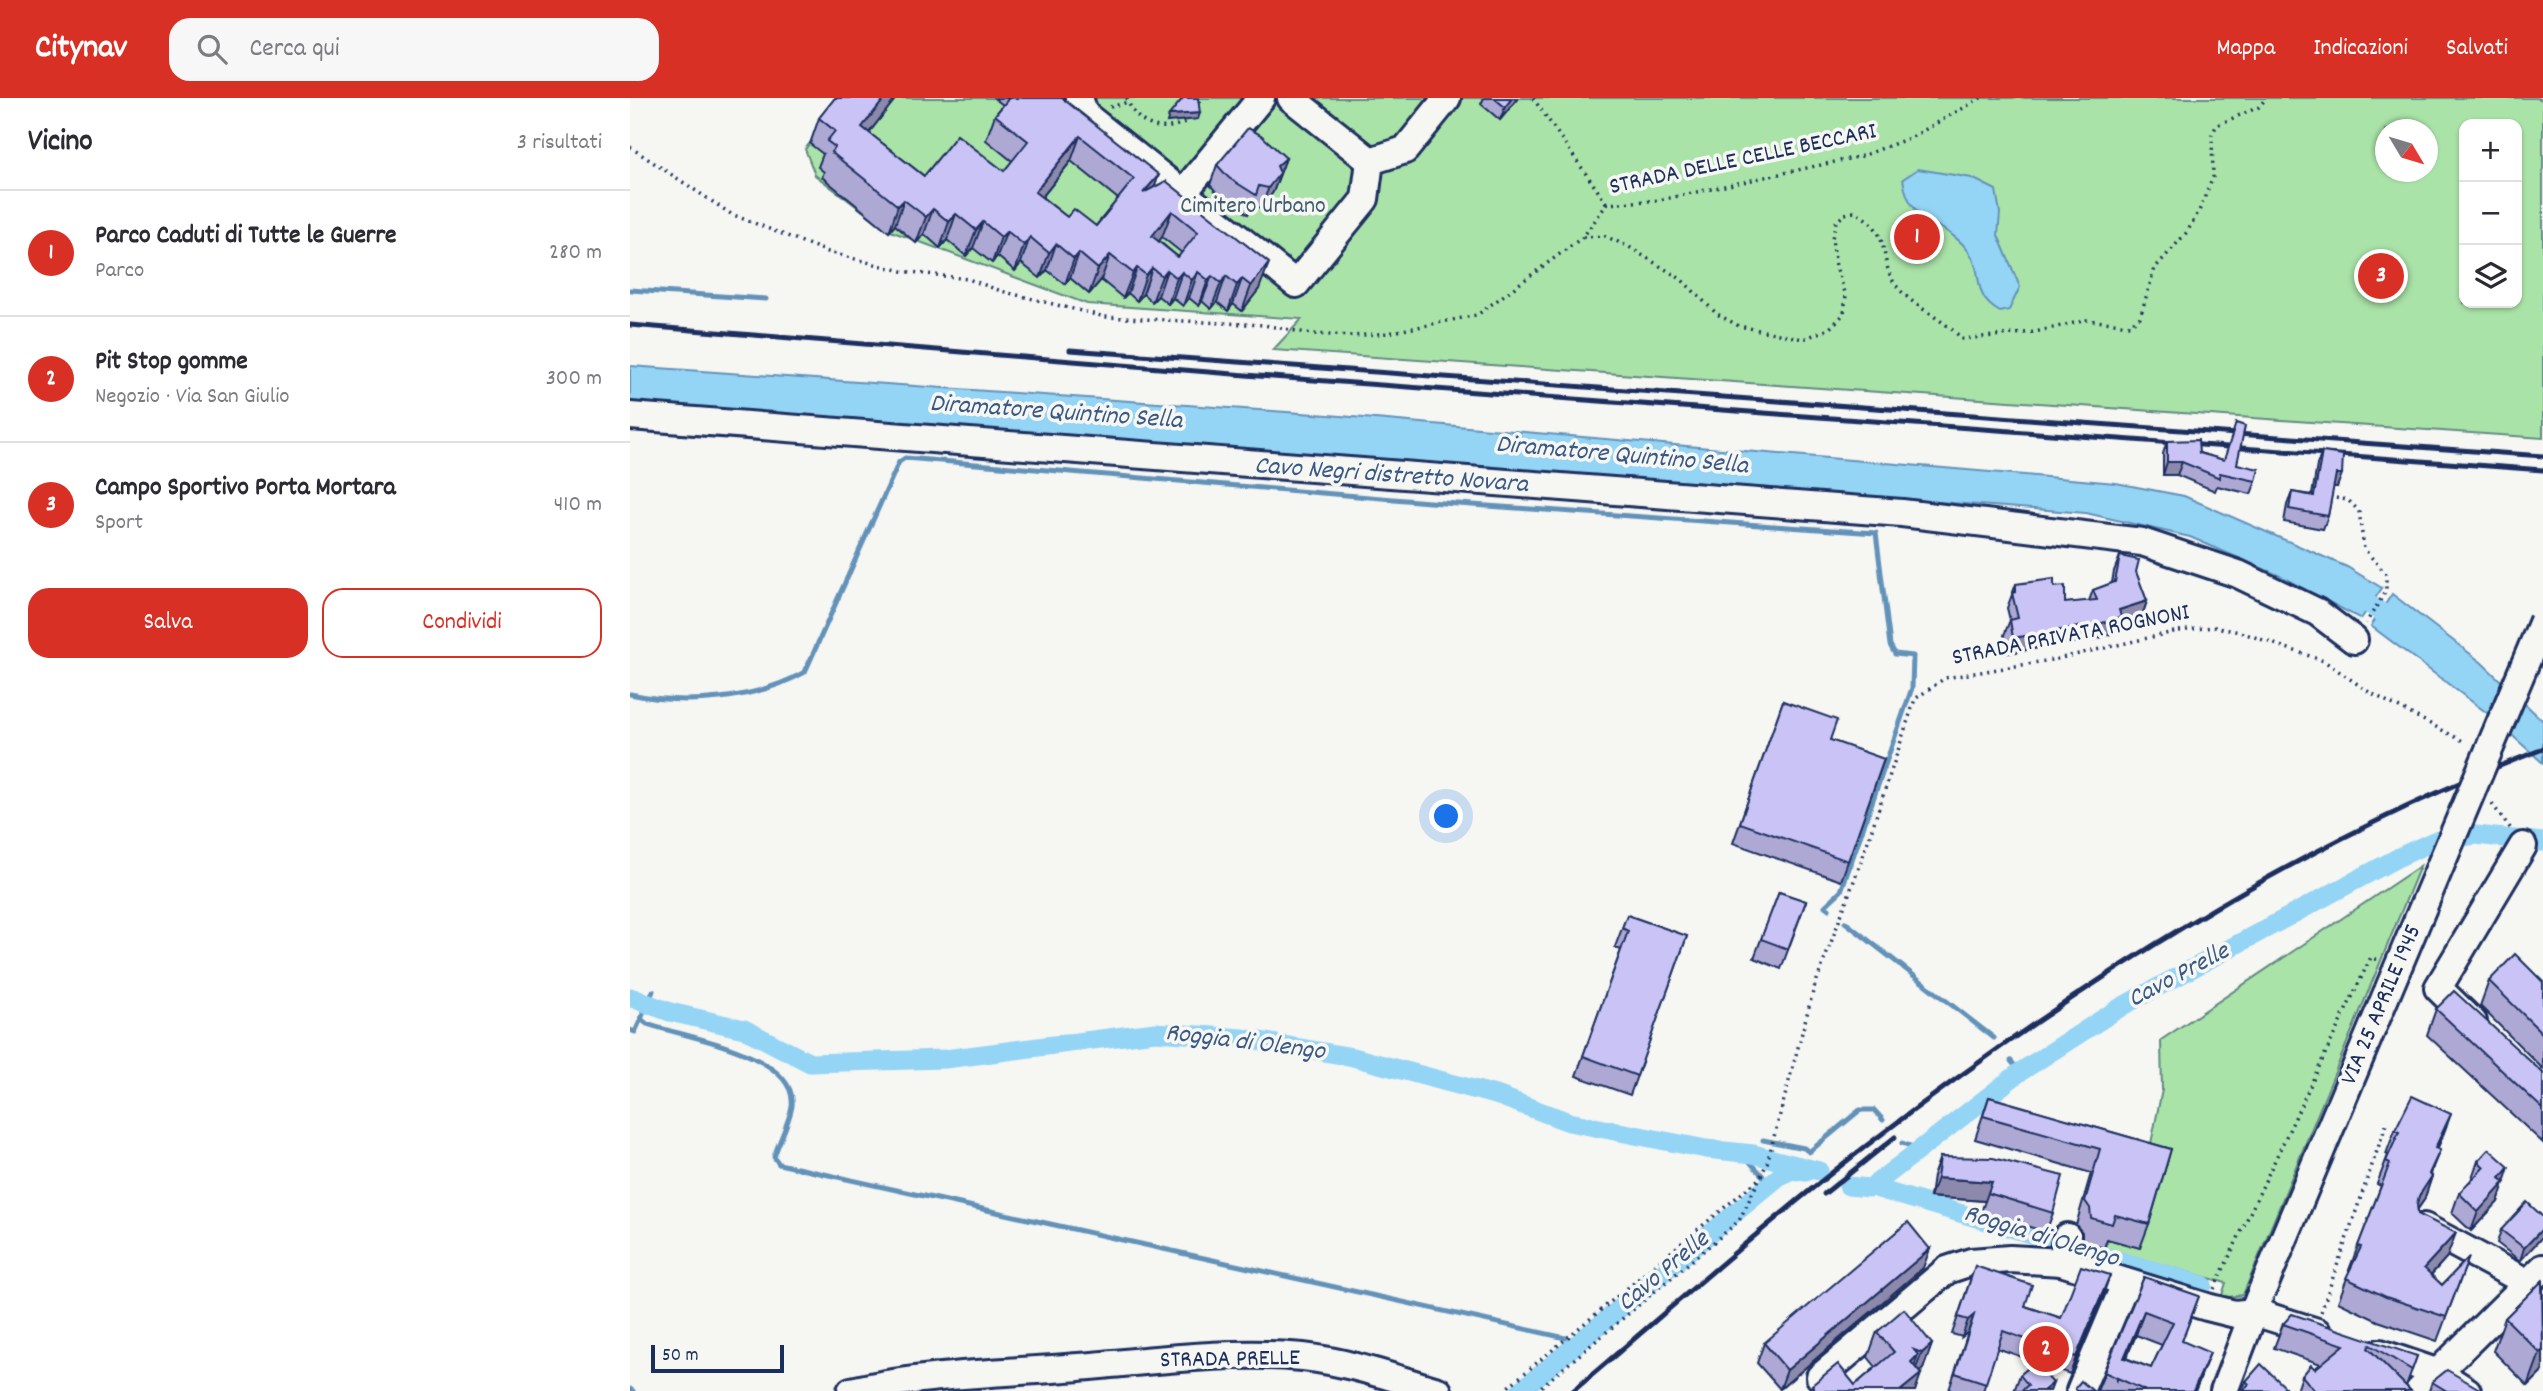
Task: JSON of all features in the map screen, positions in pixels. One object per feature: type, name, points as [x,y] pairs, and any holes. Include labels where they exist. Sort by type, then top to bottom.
[{"type":"street","points":[[1079,98],[1085,115],[1296,284],[1365,199],[1370,161]]},
{"type":"street","points":[[1183,193],[1261,98]]},
{"type":"street","points":[[1291,98],[1370,161]]},
{"type":"street","points":[[1370,161],[1405,150],[1447,98]]},
{"type":"street","points":[[630,416],[1902,513],[2143,542],[2238,574],[2360,631]]},
{"type":"street","name":"VIA 25 APRILE 1945","points":[[2224,1391],[2258,1302],[2543,621]]},
{"type":"street","points":[[2495,1042],[2438,988],[2518,839]]},
{"type":"street","points":[[2419,1391],[2536,1276],[2424,1227]]},
{"type":"street","points":[[1820,1377],[1947,1270],[1971,1262],[2064,1250],[2124,1284],[2207,1307],[2235,1314],[2258,1302],[2354,1344],[2439,1373],[2467,1391]]},
{"type":"street","points":[[2080,1391],[2124,1284]]},
{"type":"street","name":"STRADA PRELLE","points":[[851,1391],[889,1383],[996,1373],[1151,1361],[1273,1356],[1306,1358],[1361,1368],[1438,1391]]},
{"type":"path","points":[[1127,98],[1140,120],[1161,128],[1183,123],[1192,116],[1202,98]]},
{"type":"path","points":[[1532,98],[1607,204]]},
{"type":"path","name":"STRADA DELLE CELLE BECCARI","points":[[630,147],[731,214],[828,252],[902,271],[968,279],[1001,291],[1105,317],[1291,328],[1312,334],[1353,336],[1455,322],[1477,315],[1583,237],[1607,204],[1660,200],[1862,156],[1913,137],[1981,98]]},
{"type":"path","points":[[1583,237],[1605,236],[1629,247],[1681,279],[1717,314],[1739,326],[1802,340],[1829,329],[1844,314],[1846,295],[1836,268],[1832,238],[1836,222],[1845,214],[1854,212],[1872,223],[1882,240],[1894,282],[1962,339],[2035,332],[2087,320],[2130,325],[2140,317],[2155,268],[2187,232],[2199,211],[2213,177],[2212,134],[2217,125],[2259,107],[2266,98]]},
{"type":"path","points":[[2323,496],[2348,500],[2358,511],[2364,549],[2386,574],[2386,591],[2360,631]]},
{"type":"path","name":"STRADA PRIVATA ROGNONI","points":[[1536,1391],[1739,1221],[1746,1209],[1766,1165],[1814,988],[1866,850],[1915,699],[1945,678],[2057,659],[2178,631],[2214,627],[2240,632],[2324,662],[2369,692],[2463,741]]},
{"type":"path","points":[[2492,804],[2518,839]]},
{"type":"path","points":[[2207,1307],[2218,1277],[2371,957],[2382,962]]},
{"type":"path","points":[[2320,1314],[2387,1122]]},
{"type":"path","name":"STRADA PRIVATA ROGNONI","points":[[1503,1391],[1761,1177]]},
{"type":"green space","name":"Cimitero Urbano","points":[[847,98],[2537,98],[2543,100],[2543,438],[1273,350],[1302,319],[1087,304],[888,230],[815,175],[805,149]]},
{"type":"green space","points":[[2420,866],[2243,1295],[2221,1298],[2226,1283],[2104,1248],[2146,1168],[2162,1090],[2161,1040]]},
{"type":"water","points":[[1918,169],[1972,178],[1996,190],[2000,213],[1998,235],[2020,287],[2009,310],[2000,312],[1985,299],[1974,260],[1969,252],[1913,206],[1903,179]]},
{"type":"water","points":[[630,366],[1329,415],[2116,483],[2184,496],[2347,567],[2382,588],[2361,619],[2278,575],[2190,537],[2086,513],[630,404]]},
{"type":"water","points":[[2392,594],[2481,662],[2543,721],[2543,763],[2487,713],[2371,626]]},
{"type":"building","points":[[835,98],[885,98],[862,127],[924,176],[957,135],[1004,171],[1028,141],[995,115],[1009,98],[1062,98],[1159,175],[1143,193],[1166,181],[1269,263],[1251,286],[1242,279],[1237,285],[1226,276],[1221,283],[1212,276],[1208,280],[1198,272],[1192,280],[1182,272],[1177,278],[1167,270],[1162,276],[1152,268],[1146,275],[1137,268],[1133,273],[1110,255],[1098,269],[1079,253],[1074,259],[1056,244],[1049,253],[1030,237],[1024,245],[1007,231],[1001,237],[983,222],[976,230],[956,214],[949,222],[933,209],[926,217],[904,200],[898,206],[831,152],[835,147],[827,141],[835,131],[819,118]],"holes":[[[1080,136],[1134,179],[1096,226],[1074,209],[1067,217],[1035,192]],[[1172,211],[1198,232],[1178,257],[1152,236]]]},
{"type":"building","points":[[1183,98],[1198,98],[1200,113],[1169,115]]},
{"type":"building","points":[[1494,98],[1512,98],[1505,107]]},
{"type":"building","points":[[1248,128],[1261,135],[1286,158],[1277,166],[1280,173],[1268,188],[1259,186],[1256,195],[1229,178],[1217,165]]},
{"type":"building","points":[[2236,423],[2245,426],[2237,464],[2259,469],[2256,481],[2220,473],[2220,478],[2182,462],[2167,462],[2167,441],[2198,440],[2199,453],[2224,460]]},
{"type":"building","points":[[2322,452],[2343,455],[2342,474],[2336,474],[2328,516],[2289,509],[2292,492],[2314,496]]},
{"type":"building","points":[[2120,556],[2139,560],[2136,572],[2147,601],[2119,610],[2121,617],[2102,623],[2013,638],[2010,620],[2018,618],[2012,593],[2016,592],[2016,584],[2054,579],[2054,587],[2065,586],[2065,603],[2097,600],[2093,590],[2115,582]]},
{"type":"building","points":[[1783,701],[1837,720],[1830,740],[1884,759],[1848,861],[1740,823]]},
{"type":"building","points":[[1779,892],[1806,901],[1788,949],[1761,939]]},
{"type":"building","points":[[1627,915],[1687,936],[1637,1076],[1583,1056],[1628,931],[1622,928]]},
{"type":"building","points":[[2515,954],[2543,982],[2543,1034],[2489,981]]},
{"type":"building","points":[[2454,991],[2543,1073],[2543,1109],[2436,1009]]},
{"type":"building","points":[[2412,1096],[2451,1114],[2435,1148],[2440,1150],[2429,1174],[2432,1176],[2417,1204],[2418,1214],[2456,1233],[2424,1268],[2442,1285],[2469,1257],[2446,1317],[2386,1297],[2346,1278],[2361,1247],[2358,1246],[2390,1163],[2386,1161],[2399,1132],[2395,1130]]},
{"type":"building","points":[[1989,1097],[2171,1149],[2149,1224],[2115,1215],[2112,1224],[2091,1218],[2090,1208],[2085,1201],[2100,1149],[1983,1116]]},
{"type":"building","points":[[2489,1149],[2509,1167],[2500,1178],[2505,1182],[2478,1212],[2459,1193],[2484,1167],[2478,1161]]},
{"type":"building","points":[[1940,1157],[1993,1158],[2063,1176],[2053,1213],[1988,1193],[1992,1182],[1937,1178]]},
{"type":"building","points":[[2527,1202],[2543,1217],[2543,1228],[2524,1248],[2501,1230]]},
{"type":"building","points":[[1908,1222],[1930,1249],[1787,1370],[1764,1343]]},
{"type":"building","points":[[1975,1266],[2032,1285],[2025,1306],[2061,1318],[2081,1266],[2110,1275],[2076,1357],[2003,1331],[1986,1383],[1955,1373],[1974,1315],[1968,1320],[1958,1317]]},
{"type":"building","points":[[2144,1277],[2199,1296],[2182,1341],[2210,1353],[2193,1391],[2146,1391],[2104,1372]],"holes":[[[2144,1311],[2173,1322],[2151,1368],[2124,1358]]]},
{"type":"building","points":[[2542,1281],[2543,1350],[2540,1353],[2505,1318]]},
{"type":"building","points":[[1904,1309],[1932,1344],[1922,1353],[1914,1350],[1918,1355],[1911,1362],[1921,1374],[1900,1391],[1816,1391],[1812,1385],[1838,1364],[1855,1385],[1894,1352],[1877,1332]]},
{"type":"building","points":[[2292,1314],[2417,1356],[2412,1370],[2370,1345],[2368,1348],[2411,1391],[2315,1391],[2302,1376],[2311,1365],[2315,1369],[2344,1345],[2283,1324]]},
{"type":"building","points":[[2035,1362],[2053,1383],[2043,1391],[2021,1391],[2028,1385],[2020,1375]]},
{"type":"building","points":[[2261,1364],[2285,1387],[2281,1391],[2243,1391],[2249,1384],[2246,1381]]},
{"type":"building","points":[[2447,1370],[2483,1391],[2447,1391],[2432,1382]]},
{"type":"building","points":[[2081,1381],[2093,1391],[2077,1391],[2075,1388]]},
{"type":"waterway","points":[[630,290],[766,299]]},
{"type":"waterway","name":"Cavo Negri distretto Novara","points":[[630,694],[674,700],[720,698],[764,689],[805,672],[899,462],[905,458],[1429,502],[1876,533],[1890,645],[1895,654],[1913,656],[1912,688],[1841,891],[1825,906],[1829,909]]},
{"type":"waterway","name":"Diramatore Quintino Sella","points":[[2349,591],[2402,626]]},
{"type":"waterway","name":"Cavo Prelle","points":[[1848,1186],[1870,1188],[2020,1072],[2121,1007],[2399,857],[2434,841],[2476,835],[2543,842]]},
{"type":"waterway","name":"Cavo Negri distretto Novara","points":[[1845,922],[1994,1038]]},
{"type":"waterway","points":[[653,991],[641,1019],[647,1024],[735,1050],[758,1060],[777,1073],[789,1088],[792,1106],[774,1157],[779,1164],[1579,1341]]},
{"type":"waterway","name":"Roggia di Olengo","points":[[630,997],[670,1012],[744,1029],[810,1063],[945,1059],[1155,1032],[1243,1038],[1353,1057],[1499,1096],[1569,1122],[1706,1149],[1753,1154],[1819,1171]]},
{"type":"waterway","points":[[630,1030],[635,1032],[641,1019]]},
{"type":"waterway","name":"Cavo Negri distretto Novara","points":[[2011,1061],[2020,1072]]},
{"type":"waterway","points":[[1763,1140],[1804,1148],[1809,1152],[1860,1110],[1874,1110],[1883,1120]]},
{"type":"waterway","points":[[1902,1143],[1919,1149]]},
{"type":"waterway","points":[[1742,1153],[1770,1184]]},
{"type":"waterway","name":"Cavo Prelle","points":[[1520,1391],[1781,1175],[1792,1170],[1806,1172]]},
{"type":"waterway","name":"Roggia di Olengo","points":[[1878,1189],[2203,1285]]},
{"type":"railway","points":[[630,325],[1258,376],[2543,470]]},
{"type":"railway","points":[[1070,350],[2543,456]]},
{"type":"railway","points":[[1573,1391],[1755,1236],[1866,1146],[2025,1030],[2107,975],[2190,923],[2363,828],[2452,786],[2543,749]]},
{"type":"railway","points":[[1824,1194],[1895,1137]]},
{"type":"place","name":"Parco Caduti di Tutte le Guerre","points":[[1917,237]]},
{"type":"place","name":"Campo Sportivo Porta Mortara","points":[[2381,276]]},
{"type":"place","name":"Pit Stop gomme","points":[[2046,1349]]}]
